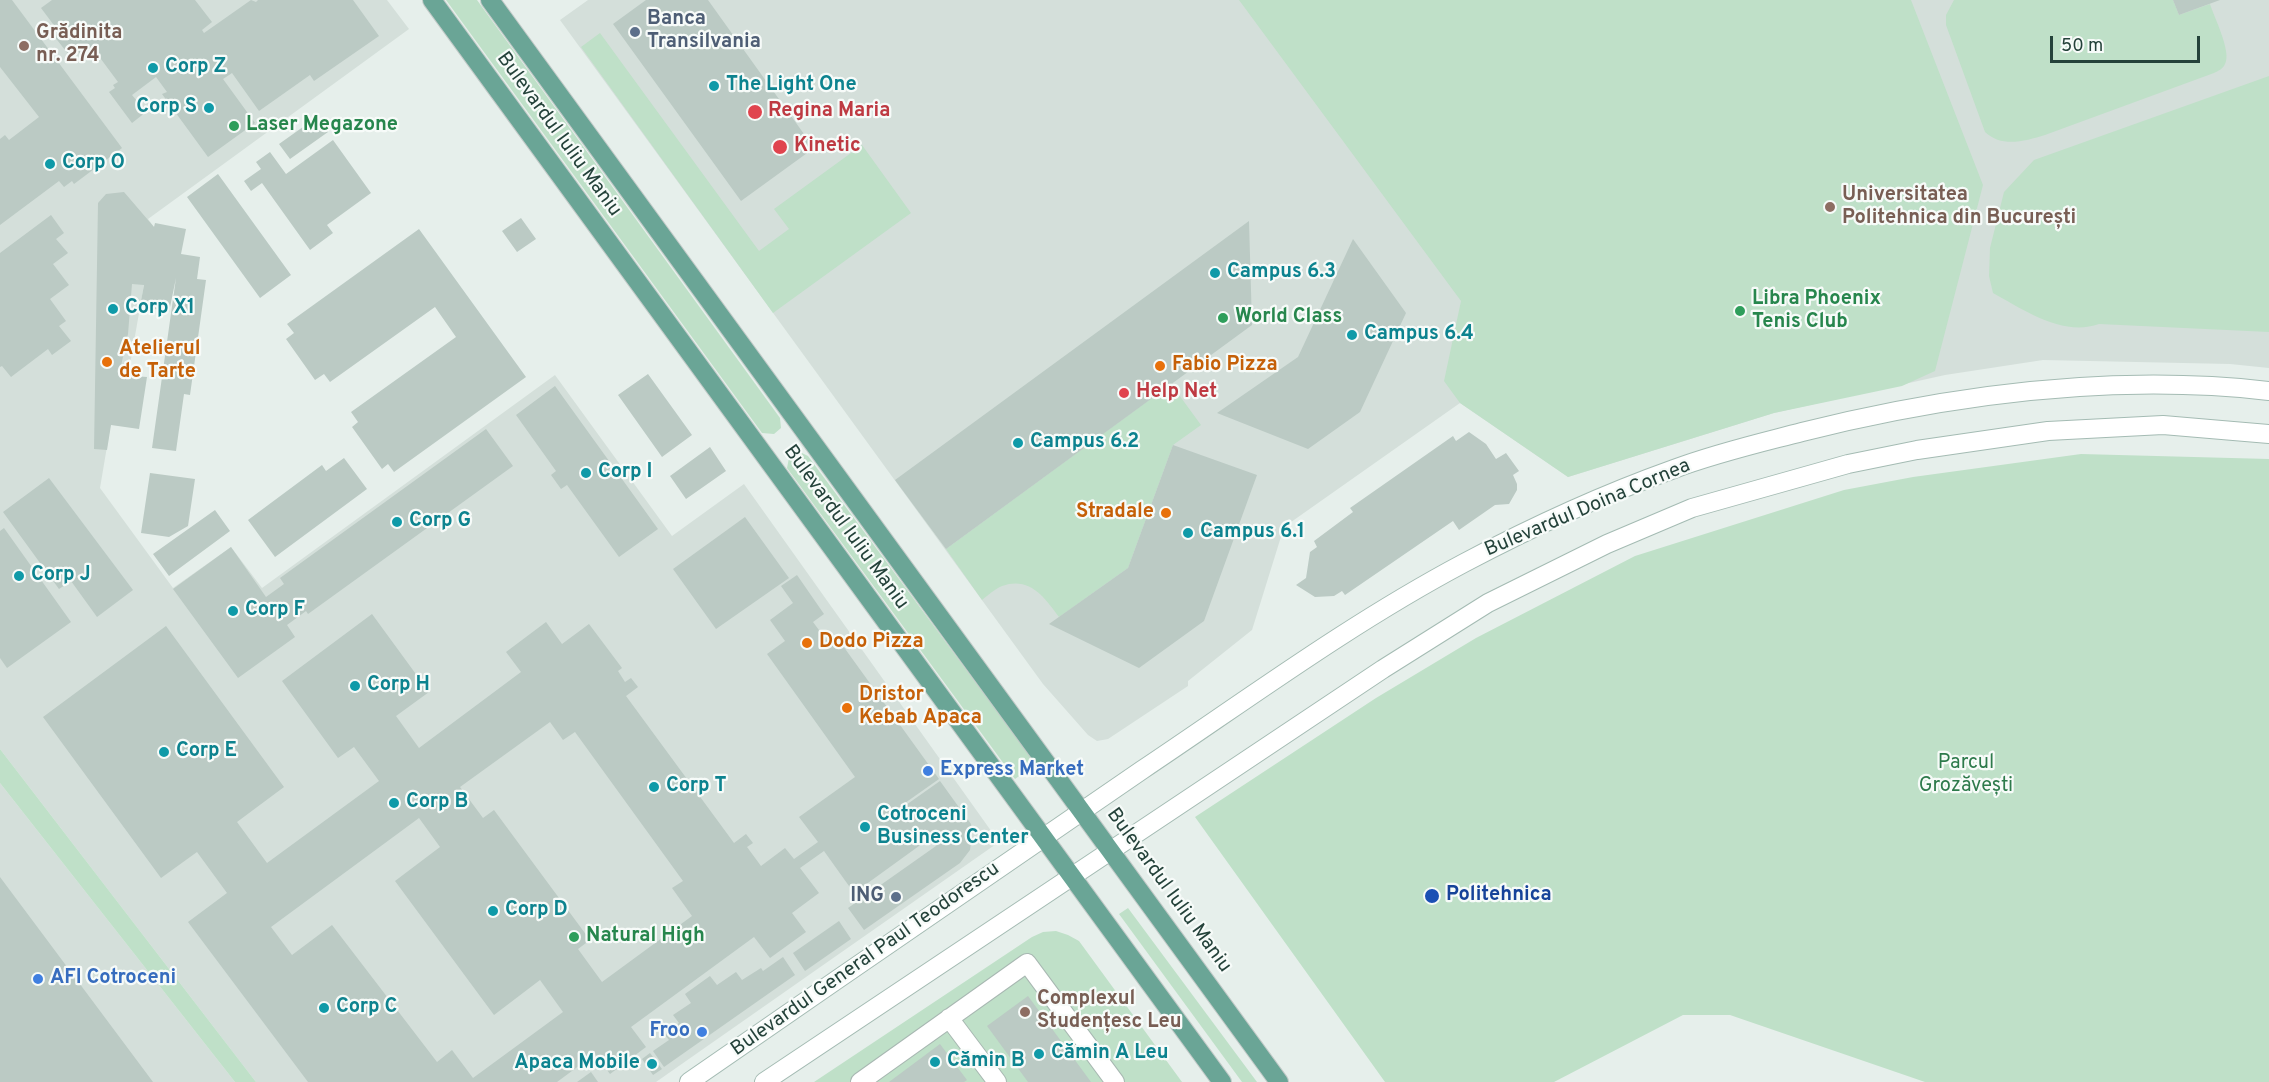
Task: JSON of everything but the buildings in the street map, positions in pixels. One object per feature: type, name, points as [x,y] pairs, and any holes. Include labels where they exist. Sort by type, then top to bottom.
[{"type":"main road","name":"Bulevardul Iuliu Maniu","points":[[432,0],[1222,1082]]},
{"type":"main road","name":"Bulevardul Iuliu Maniu","points":[[490,0],[1279,1082]]},
{"type":"main road","name":"Bulevardul Doina Cornea","points":[[1044,837],[1360,623],[1464,563],[1579,508],[1676,468],[1761,442],[1841,422],[1950,401],[2038,391],[2148,385],[2269,391]]},
{"type":"main road","name":"Bulevardul Doina Cornea","points":[[1073,876],[1383,669],[1488,603],[1607,544],[1692,508],[1848,464],[1917,450],[2048,431],[2163,425],[2269,434]]},
{"type":"main road","name":"Bulevardul General Paul Teodorescu","points":[[688,1082],[1044,837]]},
{"type":"main road","points":[[764,1082],[1073,876]]},
{"type":"main road","points":[[860,1082],[1028,963],[1114,1082]]},
{"type":"main road","points":[[949,1018],[997,1082]]},
{"type":"shaded area","points":[[0,0],[387,0],[409,29],[148,219],[154,227],[128,376],[119,375],[100,488],[173,588],[231,547],[262,588],[555,375],[672,536],[744,484],[999,842],[656,1082],[256,1082],[0,749]]},
{"type":"shaded area","points":[[588,0],[2269,0],[2269,368],[2230,364],[2043,360],[1945,375],[1774,413],[1568,477],[1460,403],[1284,527],[1252,630],[1188,681],[1188,686],[1108,739],[1097,741],[1088,735],[1043,684],[560,20]]},
{"type":"shaded area","points":[[0,783],[235,1082],[0,1082]]},
{"type":"green space","points":[[446,0],[477,0],[780,418],[781,428],[774,434],[762,433]]},
{"type":"green space","name":"Universitatea Politehnica din București","points":[[1239,0],[1911,0],[1983,185],[1935,371],[1902,386],[1774,413],[1568,477],[1460,403],[1444,381],[1461,301]]},
{"type":"green space","points":[[1954,0],[2173,0],[2179,15],[2210,4],[2224,43],[2227,59],[2223,67],[2214,73],[2045,135],[2022,141],[2006,142],[1985,132],[1946,25],[1946,15]]},
{"type":"green space","points":[[600,33],[759,251],[789,229],[774,209],[862,145],[911,213],[773,313],[581,47]]},
{"type":"green space","points":[[2269,76],[2269,332],[2099,324],[2072,327],[2044,320],[1993,293],[1989,276],[1990,248],[2004,192],[2034,160]]},
{"type":"green space","points":[[1171,384],[1201,425],[1173,445],[1128,568],[1059,617],[1042,596],[1029,586],[1021,584],[1002,586],[982,600],[946,549]]},
{"type":"green space","points":[[798,451],[808,456],[1036,764],[1015,779],[787,468],[789,458]]},
{"type":"green space","name":"Parcul Grozăvești","points":[[2081,454],[2269,459],[2269,1082],[1925,1082],[1730,1015],[1683,1015],[1554,1082],[1385,1082],[1195,817],[1376,698],[1476,638],[1635,556],[1844,490],[1913,477]]},
{"type":"green space","points":[[0,749],[256,1082],[235,1082],[0,783]]},
{"type":"green space","points":[[1128,908],[1257,1082],[1242,1082],[1119,914]]},
{"type":"green space","name":"Complexul Studențesc Leu","points":[[1056,931],[1079,941],[1182,1082],[814,1082],[1032,937],[1043,932]]},
{"type":"place","name":"Banca Transilvania","points":[[635,32]]},
{"type":"place","name":"Grădinita nr. 274","points":[[24,46]]},
{"type":"place","name":"Corp Z","points":[[153,68]]},
{"type":"place","name":"The Light One","points":[[714,86]]},
{"type":"place","name":"Corp S","points":[[209,108]]},
{"type":"place","name":"Regina Maria","points":[[755,112]]},
{"type":"place","name":"Laser Megazone","points":[[234,126]]},
{"type":"place","name":"Kinetic","points":[[780,147]]},
{"type":"place","name":"Corp O","points":[[50,164]]},
{"type":"place","name":"Universitatea Politehnica din București","points":[[1830,207]]},
{"type":"place","name":"Campus 6.3","points":[[1215,273]]},
{"type":"place","name":"Corp X1","points":[[113,309]]},
{"type":"place","name":"Libra Phoenix Tenis Club","points":[[1740,311]]},
{"type":"place","name":"World Class","points":[[1223,318]]},
{"type":"place","name":"Campus 6.4","points":[[1352,335]]},
{"type":"place","name":"Atelierul de Tarte","points":[[107,362]]},
{"type":"place","name":"Fabio Pizza","points":[[1160,366]]},
{"type":"place","name":"Help Net","points":[[1124,393]]},
{"type":"place","name":"Campus 6.2","points":[[1018,443]]},
{"type":"place","name":"Corp I","points":[[586,473]]},
{"type":"place","name":"Stradale","points":[[1166,513]]},
{"type":"place","name":"Corp G","points":[[397,522]]},
{"type":"place","name":"Campus 6.1","points":[[1188,533]]},
{"type":"place","name":"Corp J","points":[[19,576]]},
{"type":"place","name":"Corp F","points":[[233,611]]},
{"type":"place","name":"Dodo Pizza","points":[[807,643]]},
{"type":"place","name":"Corp H","points":[[355,686]]},
{"type":"place","name":"Dristor Kebab Apaca","points":[[847,708]]},
{"type":"place","name":"Corp E","points":[[164,752]]},
{"type":"place","name":"Express Market","points":[[928,771]]},
{"type":"place","name":"Corp T","points":[[654,787]]},
{"type":"place","name":"Corp B","points":[[394,803]]},
{"type":"place","name":"Cotroceni Business Center","points":[[865,827]]},
{"type":"place","name":"Politehnica","points":[[1432,896]]},
{"type":"place","name":"ING","points":[[896,897]]},
{"type":"place","name":"Corp D","points":[[493,911]]},
{"type":"place","name":"Natural High","points":[[574,937]]},
{"type":"place","name":"AFI Cotroceni","points":[[38,979]]},
{"type":"place","name":"Corp C","points":[[324,1008]]},
{"type":"place","name":"Complexul Studențesc Leu","points":[[1025,1012]]},
{"type":"place","name":"Froo","points":[[702,1032]]},
{"type":"place","name":"Cămin A Leu","points":[[1039,1054]]},
{"type":"place","name":"Cămin B","points":[[935,1062]]},
{"type":"place","name":"Apaca Mobile","points":[[652,1064]]}]
